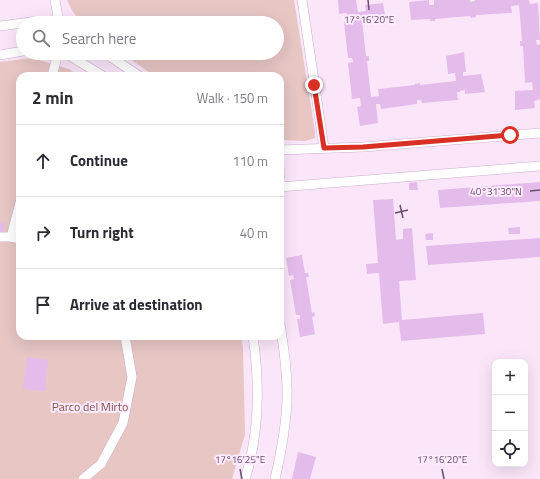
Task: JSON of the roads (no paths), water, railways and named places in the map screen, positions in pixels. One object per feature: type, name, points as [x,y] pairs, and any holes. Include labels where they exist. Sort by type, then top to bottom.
[{"type":"street","points":[[55,0],[58,16]]},
{"type":"street","points":[[302,0],[324,148]]},
{"type":"street","points":[[0,26],[16,24]]},
{"type":"street","points":[[0,54],[16,52]]},
{"type":"street","points":[[53,72],[56,60]]},
{"type":"street","points":[[77,60],[96,72]]},
{"type":"street","points":[[115,60],[132,72]]},
{"type":"street","points":[[284,150],[363,147],[540,133]]},
{"type":"street","points":[[284,187],[540,166]]},
{"type":"street","points":[[0,237],[16,238]]},
{"type":"street","points":[[83,479],[101,464],[123,423],[132,377],[126,340]]},
{"type":"street","points":[[245,479],[255,437],[258,409],[258,380],[253,340]]},
{"type":"street","points":[[275,479],[284,436],[287,400],[286,373],[282,340]]},
{"type":"park label","name":"Parco del Mirto","points":[[90,407]]}]
